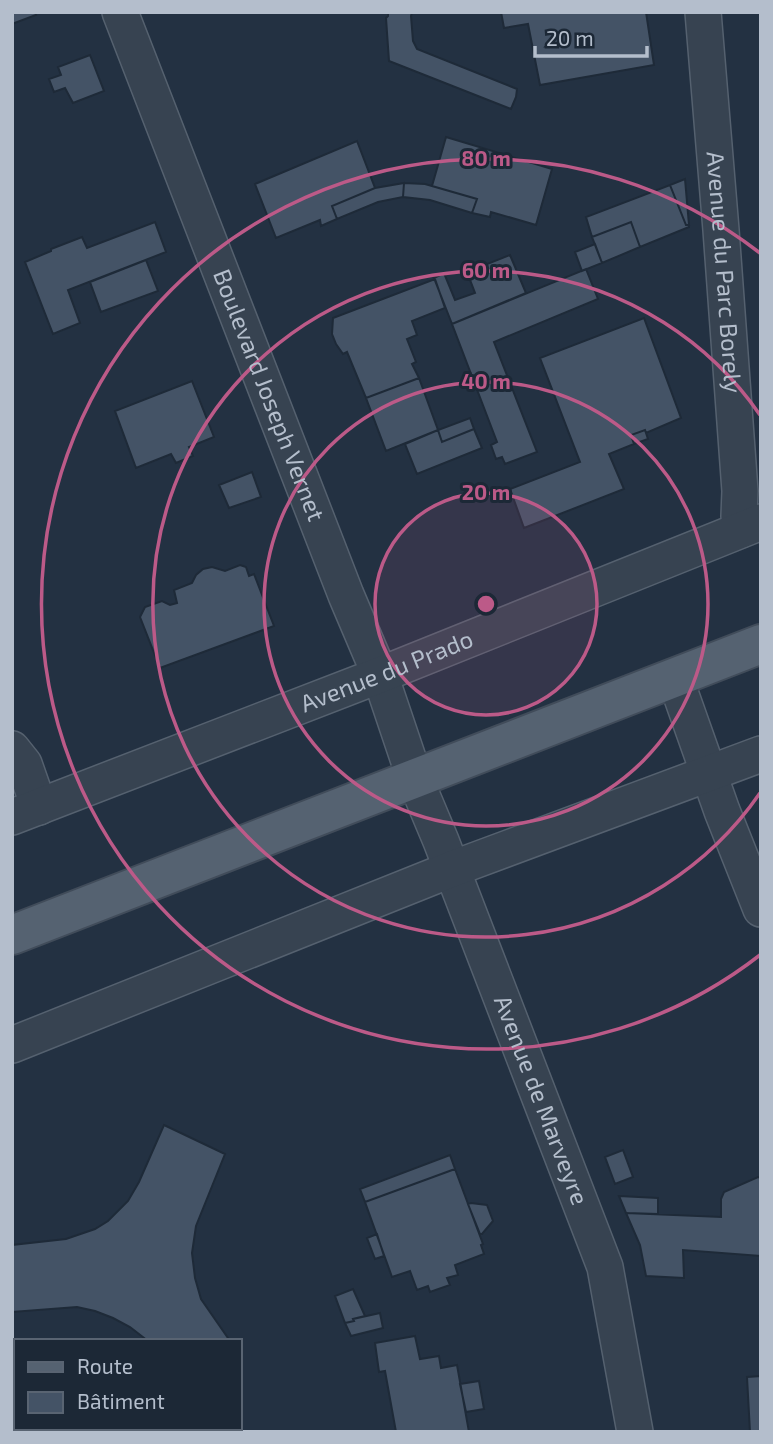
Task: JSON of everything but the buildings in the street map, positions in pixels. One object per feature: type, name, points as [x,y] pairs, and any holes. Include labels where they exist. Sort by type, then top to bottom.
[{"type":"main road","points":[[12,935],[761,644]]},
{"type":"street","name":"Boulevard Joseph Vernet","points":[[120,12],[380,675],[415,779]]},
{"type":"street","name":"Avenue du Parc Borely","points":[[703,12],[739,477],[750,526]]},
{"type":"street","name":"Avenue du Prado","points":[[26,812],[380,675],[750,526]]},
{"type":"street","points":[[675,678],[761,909]]},
{"type":"street","points":[[12,749],[24,764],[26,812]]},
{"type":"street","points":[[12,1045],[452,869],[761,754]]},
{"type":"street","name":"Avenue de Marveyre","points":[[415,779],[605,1267],[635,1432]]}]
